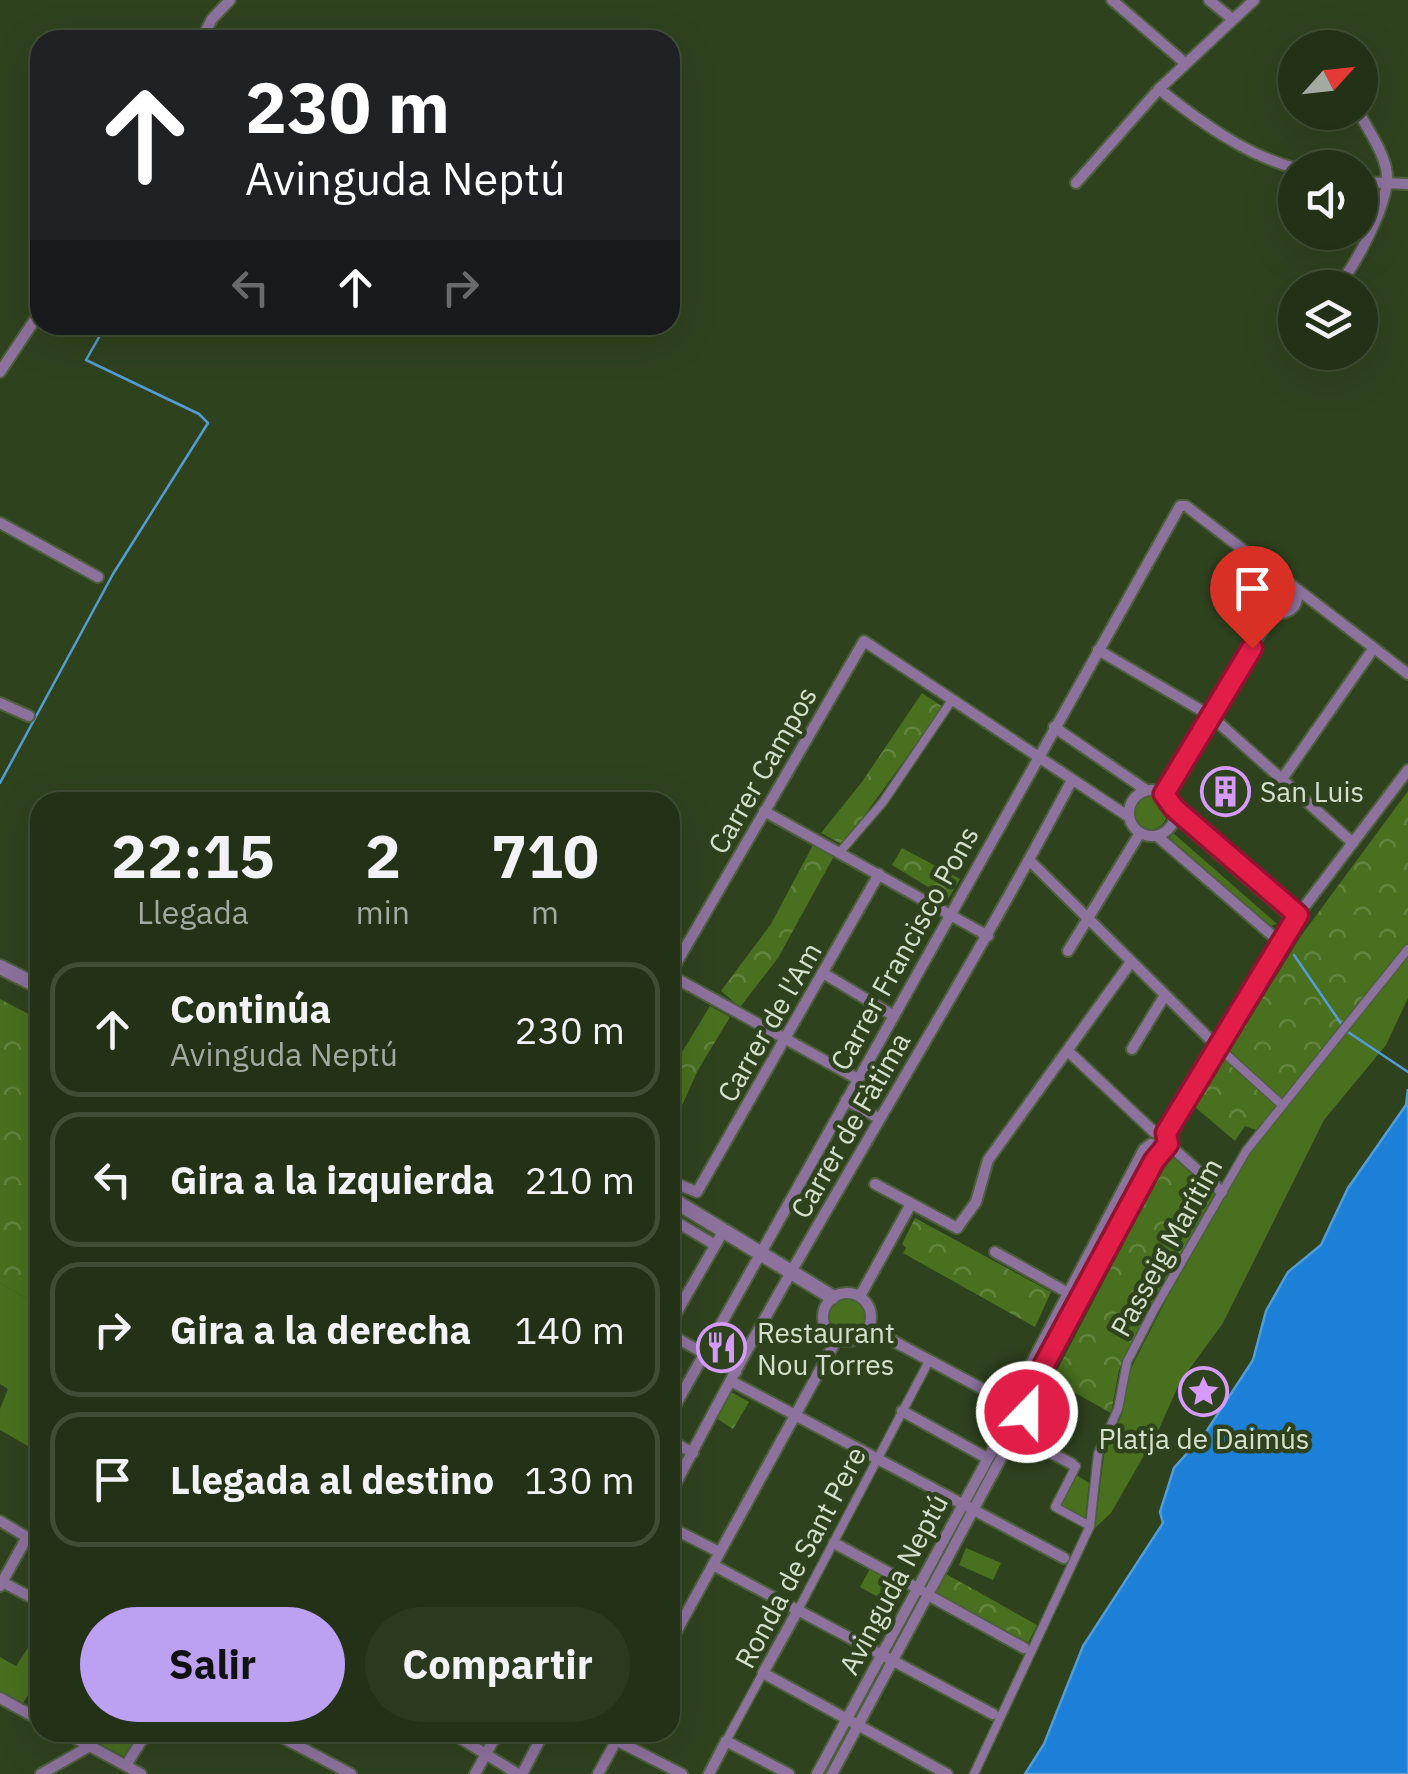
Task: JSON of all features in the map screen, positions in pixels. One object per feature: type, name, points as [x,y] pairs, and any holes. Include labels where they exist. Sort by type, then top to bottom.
[{"type":"street","points":[[206,30],[230,0]]},
{"type":"street","points":[[1112,0],[1185,63]]},
{"type":"street","points":[[1209,0],[1231,18]]},
{"type":"street","points":[[1076,183],[1159,89],[1254,0]]},
{"type":"street","points":[[1159,89],[1239,143],[1278,163]]},
{"type":"street","points":[[1350,270],[1360,256],[1387,181],[1384,164],[1368,130]]},
{"type":"street","points":[[1378,181],[1408,184]]},
{"type":"street","points":[[0,372],[30,327]]},
{"type":"street","name":"Carrer Francisco Pons","points":[[680,1398],[759,1251],[1182,505],[1271,572],[1271,585]]},
{"type":"street","points":[[0,523],[98,577]]},
{"type":"street","points":[[1274,611],[1266,598],[1271,585],[1280,581],[1293,586],[1408,674]]},
{"type":"street","points":[[1293,586],[1297,600]]},
{"type":"street","points":[[1274,611],[1288,612],[1297,600]]},
{"type":"street","points":[[1297,600],[1314,603]]},
{"type":"street","points":[[1164,794],[1274,611]]},
{"type":"street","name":"Carrer Campos","points":[[680,957],[864,640],[952,700]]},
{"type":"street","points":[[1282,779],[1373,648]]},
{"type":"street","points":[[1098,650],[1211,716],[1353,842]]},
{"type":"street","points":[[840,852],[884,802],[952,700],[1129,817],[1140,833],[1157,836],[1280,944]]},
{"type":"street","points":[[0,703],[29,716]]},
{"type":"street","points":[[1054,727],[1146,790],[1164,794],[1174,808],[1298,915]]},
{"type":"street","points":[[1017,1400],[1161,1140],[1280,944],[1408,770]]},
{"type":"street","name":"Carrer de Fàtima","points":[[680,1476],[878,1118],[988,936],[1072,780]]},
{"type":"street","points":[[1129,817],[1134,798],[1146,790]]},
{"type":"street","points":[[1157,836],[1171,826],[1174,808]]},
{"type":"street","points":[[764,811],[988,936]]},
{"type":"street","points":[[1068,951],[1140,833]]},
{"type":"street","points":[[1030,861],[1282,1105]]},
{"type":"street","name":"Carrer de l'Am","points":[[680,1185],[698,1192],[879,874]]},
{"type":"street","name":"Passeig Marítim","points":[[974,1774],[1090,1526],[1098,1454],[1118,1409],[1128,1362],[1246,1152],[1408,949]]},
{"type":"street","points":[[875,1184],[956,1228],[976,1202],[988,1160],[1132,962]]},
{"type":"street","points":[[0,967],[30,982]]},
{"type":"street","points":[[823,974],[894,1016]]},
{"type":"street","points":[[680,980],[858,1079]]},
{"type":"street","points":[[1132,1048],[1165,995]]},
{"type":"street","points":[[1068,1052],[1222,1192]]},
{"type":"street","points":[[846,1100],[878,1118]]},
{"type":"street","points":[[1017,1416],[1020,1385],[1144,1149],[1161,1140]]},
{"type":"street","points":[[680,1204],[832,1297]]},
{"type":"street","points":[[860,1296],[911,1204]]},
{"type":"street","points":[[680,1224],[715,1245]]},
{"type":"street","points":[[680,1306],[724,1230]]},
{"type":"street","points":[[995,1252],[1070,1294]]},
{"type":"street","points":[[846,1292],[860,1296],[870,1307],[869,1328],[858,1339],[836,1339],[823,1319],[832,1297],[846,1292]]},
{"type":"street","points":[[869,1328],[1017,1400],[1028,1409],[1017,1416]]},
{"type":"street","points":[[680,1624],[836,1339]]},
{"type":"street","points":[[680,1340],[796,1415],[1064,1558]]},
{"type":"street","name":"Ronda de Sant Pere","points":[[709,1774],[879,1461],[929,1360]]},
{"type":"street","points":[[902,1412],[986,1458]]},
{"type":"street","name":"Avinguda Neptú","points":[[817,1774],[846,1720],[928,1595],[1014,1433],[1017,1416]]},
{"type":"street","name":"Avinguda Neptú","points":[[832,1774],[857,1727],[917,1588],[986,1458],[1017,1416]]},
{"type":"street","points":[[1014,1433],[1094,1476]]},
{"type":"street","points":[[680,1446],[692,1453]]},
{"type":"street","points":[[1074,1465],[1055,1507],[1090,1526]]},
{"type":"street","points":[[0,1521],[30,1539]]},
{"type":"street","points":[[680,1532],[720,1552]]},
{"type":"street","points":[[27,1537],[1,1584],[30,1597]]},
{"type":"street","points":[[834,1542],[1024,1648]]},
{"type":"street","points":[[713,1565],[993,1714]]},
{"type":"street","points":[[763,1673],[947,1774]]},
{"type":"street","points":[[0,1698],[30,1714]]},
{"type":"street","points":[[726,1741],[789,1774]]},
{"type":"street","points":[[83,1742],[142,1774]]},
{"type":"street","points":[[126,1765],[141,1742]]},
{"type":"street","points":[[290,1742],[351,1774]]},
{"type":"street","points":[[465,1742],[520,1774],[538,1742]]},
{"type":"street","points":[[475,1774],[493,1742]]},
{"type":"street","points":[[598,1774],[615,1742]]},
{"type":"street","points":[[627,1742],[682,1774]]},
{"type":"street","points":[[41,1774],[90,1746]]},
{"type":"green space","points":[[922,693],[943,707],[843,845],[821,833],[862,782]]},
{"type":"green space","points":[[1408,791],[1408,943],[1282,1105],[1256,1130],[1245,1126],[1235,1141],[1195,1107],[1301,936]]},
{"type":"green space","points":[[1151,797],[1162,802],[1167,813],[1162,824],[1151,829],[1140,824],[1135,813],[1140,802]]},
{"type":"green space","points":[[1181,823],[1284,912],[1282,918],[1177,827]]},
{"type":"green space","points":[[1172,832],[1277,924],[1270,926],[1170,838]]},
{"type":"green space","points":[[813,845],[834,856],[778,958],[740,1007],[721,991],[771,924]]},
{"type":"green space","points":[[902,848],[960,879],[948,899],[892,865]]},
{"type":"green space","points":[[1408,951],[1408,998],[1386,1045],[1324,1120],[1223,1323],[1180,1382],[1159,1429],[1111,1513],[1095,1528],[1104,1455],[1122,1414],[1128,1374],[1168,1296],[1262,1133]]},
{"type":"green space","points":[[0,999],[30,1015],[30,1300],[0,1283]]},
{"type":"green space","points":[[710,1006],[730,1017],[698,1070],[680,1110],[680,1056]]},
{"type":"green space","points":[[1171,1153],[1215,1193],[1135,1335],[1119,1370],[1111,1413],[1052,1380]]},
{"type":"green space","points":[[915,1218],[1051,1292],[1035,1327],[903,1253],[906,1248],[902,1244]]},
{"type":"green space","points":[[0,1283],[30,1300],[30,1447],[0,1430],[0,1409],[8,1389],[0,1384]]},
{"type":"green space","points":[[847,1293],[864,1300],[871,1317],[864,1334],[847,1341],[830,1334],[823,1317],[830,1300]]},
{"type":"green space","points":[[731,1392],[749,1402],[733,1429],[716,1418]]},
{"type":"green space","points":[[1075,1474],[1089,1483],[1085,1521],[1057,1506]]},
{"type":"green space","points":[[966,1548],[1001,1563],[993,1580],[959,1565]]},
{"type":"green space","points":[[870,1569],[906,1590],[896,1607],[860,1587]]},
{"type":"green space","points":[[946,1574],[1037,1625],[1028,1643],[936,1592]]},
{"type":"green space","points":[[30,1645],[30,1692],[23,1703],[0,1691],[0,1657],[16,1666]]},
{"type":"green space","points":[[97,1742],[135,1742],[125,1757]]},
{"type":"water","points":[[1408,1089],[1408,1774],[1025,1774],[1044,1744],[1083,1646],[1163,1523],[1160,1512],[1174,1468],[1206,1432],[1253,1360],[1266,1311],[1288,1272],[1321,1245],[1348,1188],[1406,1105]]},
{"type":"waterway","points":[[0,783],[113,574],[208,423],[199,414],[86,360],[100,335]]},
{"type":"waterway","points":[[1294,955],[1342,1025]]},
{"type":"waterway","points":[[1348,1032],[1408,1072]]},
{"type":"place","name":"San Luis","points":[[1225,791]]},
{"type":"place","name":"Restaurant Nou Torres","points":[[722,1348]]},
{"type":"place","name":"Platja de Daimús","points":[[1204,1391]]},
{"type":"route","points":[[1027,1412],[1025,1400],[1154,1161],[1168,1144],[1166,1133],[1298,915],[1174,808],[1164,794],[1252,648]]}]
